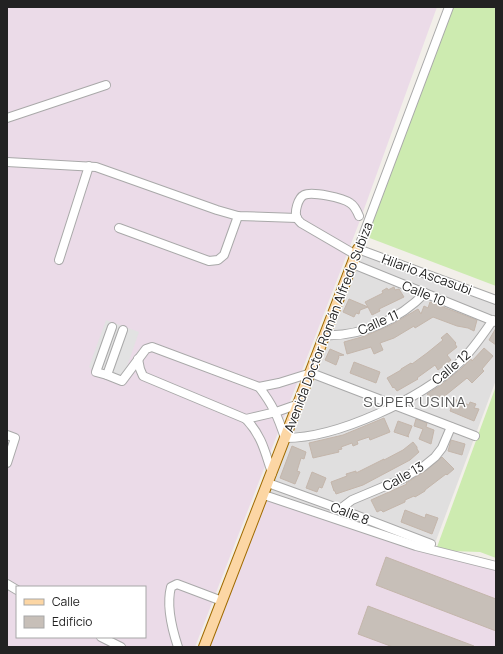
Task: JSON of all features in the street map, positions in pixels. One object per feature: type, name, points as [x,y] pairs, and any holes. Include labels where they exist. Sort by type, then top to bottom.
[{"type":"main road","name":"Avenida Doctor Román Alfredo Subiza","points":[[204,647],[357,252]]},
{"type":"street","name":"Avenida Doctor Román Alfredo Subiza","points":[[357,252],[449,7]]},
{"type":"street","points":[[7,118],[106,85]]},
{"type":"street","points":[[7,162],[96,167],[238,216],[297,218],[296,208],[301,198],[304,195],[312,194],[325,195],[350,203],[356,209],[359,216]]},
{"type":"street","points":[[59,260],[89,166]]},
{"type":"street","points":[[119,228],[210,261],[218,260],[224,255],[238,216]]},
{"type":"street","name":"Hilario Ascasubi","points":[[297,218],[301,223],[357,252],[496,300]]},
{"type":"street","name":"Calle 10","points":[[353,264],[494,321]]},
{"type":"street","name":"Calle 11","points":[[325,336],[343,336],[378,324],[410,306],[425,293]]},
{"type":"street","name":"Calle 12","points":[[285,438],[299,438],[322,434],[348,426],[416,394],[459,364],[472,350],[494,321]]},
{"type":"street","points":[[112,327],[96,372],[122,381],[146,349],[152,347],[259,387],[279,383],[310,373],[475,436]]},
{"type":"street","points":[[107,376],[123,330]]},
{"type":"street","points":[[138,359],[143,376],[246,419],[256,430],[272,473]]},
{"type":"street","points":[[259,387],[276,412],[285,438]]},
{"type":"street","points":[[246,419],[276,412],[299,404]]},
{"type":"street","name":"Calle 13","points":[[340,509],[352,500],[402,479],[424,466],[435,457],[442,448],[451,427]]},
{"type":"street","points":[[7,435],[15,438],[7,463]]},
{"type":"street","name":"Calle 8","points":[[268,484],[340,509],[431,544]]},
{"type":"street","points":[[264,495],[416,546],[496,566]]},
{"type":"street","points":[[7,584],[16,589]]},
{"type":"street","points":[[178,647],[170,614],[169,593],[171,587],[177,584],[185,586],[222,601]]},
{"type":"street","points":[[103,638],[121,647]]},
{"type":"shaded area","points":[[7,7],[437,7],[359,223],[195,647],[7,647]]},
{"type":"shaded area","points":[[358,249],[496,300],[496,380],[434,546],[434,551],[264,495]]},
{"type":"shaded area","points":[[106,320],[139,332],[122,381],[96,372],[89,367]]},
{"type":"shaded area","points":[[264,495],[496,566],[496,647],[204,647]]},
{"type":"green space","points":[[453,7],[496,7],[496,286],[367,237]]},
{"type":"green space","points":[[496,386],[496,558],[480,552],[451,551],[437,547]]},
{"type":"building","points":[[394,287],[395,290],[399,289],[404,297],[379,309],[380,311],[372,315],[365,302],[383,293],[382,291],[387,288],[388,290]]},
{"type":"building","points":[[349,299],[368,307],[360,310],[359,314],[356,313],[354,317],[343,312]]},
{"type":"building","points":[[430,302],[477,320],[474,331],[433,317],[415,328],[414,326],[394,338],[380,343],[383,350],[374,354],[371,347],[347,354],[344,342],[365,336],[391,325],[418,309],[421,314],[424,306],[428,308]]},
{"type":"building","points":[[496,328],[496,345],[489,340]]},
{"type":"building","points":[[447,333],[456,343],[455,344],[457,347],[447,355],[451,360],[438,370],[435,365],[417,378],[418,379],[397,391],[394,387],[393,388],[387,378],[411,363],[412,364],[427,353],[443,340],[441,338]]},
{"type":"building","points":[[484,348],[493,356],[482,369],[484,371],[472,383],[467,378],[434,403],[427,394],[441,385],[471,359],[472,361]]},
{"type":"building","points":[[330,349],[344,355],[338,356],[336,365],[325,360]]},
{"type":"building","points":[[354,362],[380,372],[376,383],[350,373]]},
{"type":"building","points":[[454,399],[469,405],[470,402],[476,404],[474,408],[479,409],[474,421],[450,411]]},
{"type":"building","points":[[384,418],[390,432],[370,440],[369,437],[357,441],[358,444],[353,446],[352,443],[341,447],[342,449],[338,450],[339,452],[313,458],[309,443],[343,435]]},
{"type":"building","points":[[416,419],[427,423],[426,427],[434,430],[431,444],[419,439],[423,429],[414,426]]},
{"type":"building","points":[[398,421],[412,426],[408,436],[409,437],[394,432]]},
{"type":"building","points":[[451,440],[465,444],[462,455],[448,451]]},
{"type":"building","points":[[413,442],[419,452],[410,460],[363,485],[336,494],[334,491],[331,482],[347,476],[346,474],[356,471],[356,473],[384,460],[403,450]]},
{"type":"building","points":[[292,446],[306,452],[304,459],[301,458],[297,471],[300,472],[295,484],[280,478]]},
{"type":"building","points":[[442,457],[454,469],[447,475],[446,474],[415,497],[414,496],[405,500],[405,502],[383,512],[381,510],[377,512],[371,500],[407,484],[406,483],[427,470]]},
{"type":"building","points":[[312,472],[326,478],[322,488],[319,487],[317,492],[306,488]]},
{"type":"building","points":[[405,510],[425,518],[426,514],[438,518],[432,534],[401,522]]},
{"type":"building","points":[[386,557],[496,599],[496,631],[376,585]]},
{"type":"building","points":[[368,606],[474,647],[393,647],[358,634]]},
{"type":"district","name":"SUPER USINA","points":[[415,402]]}]
